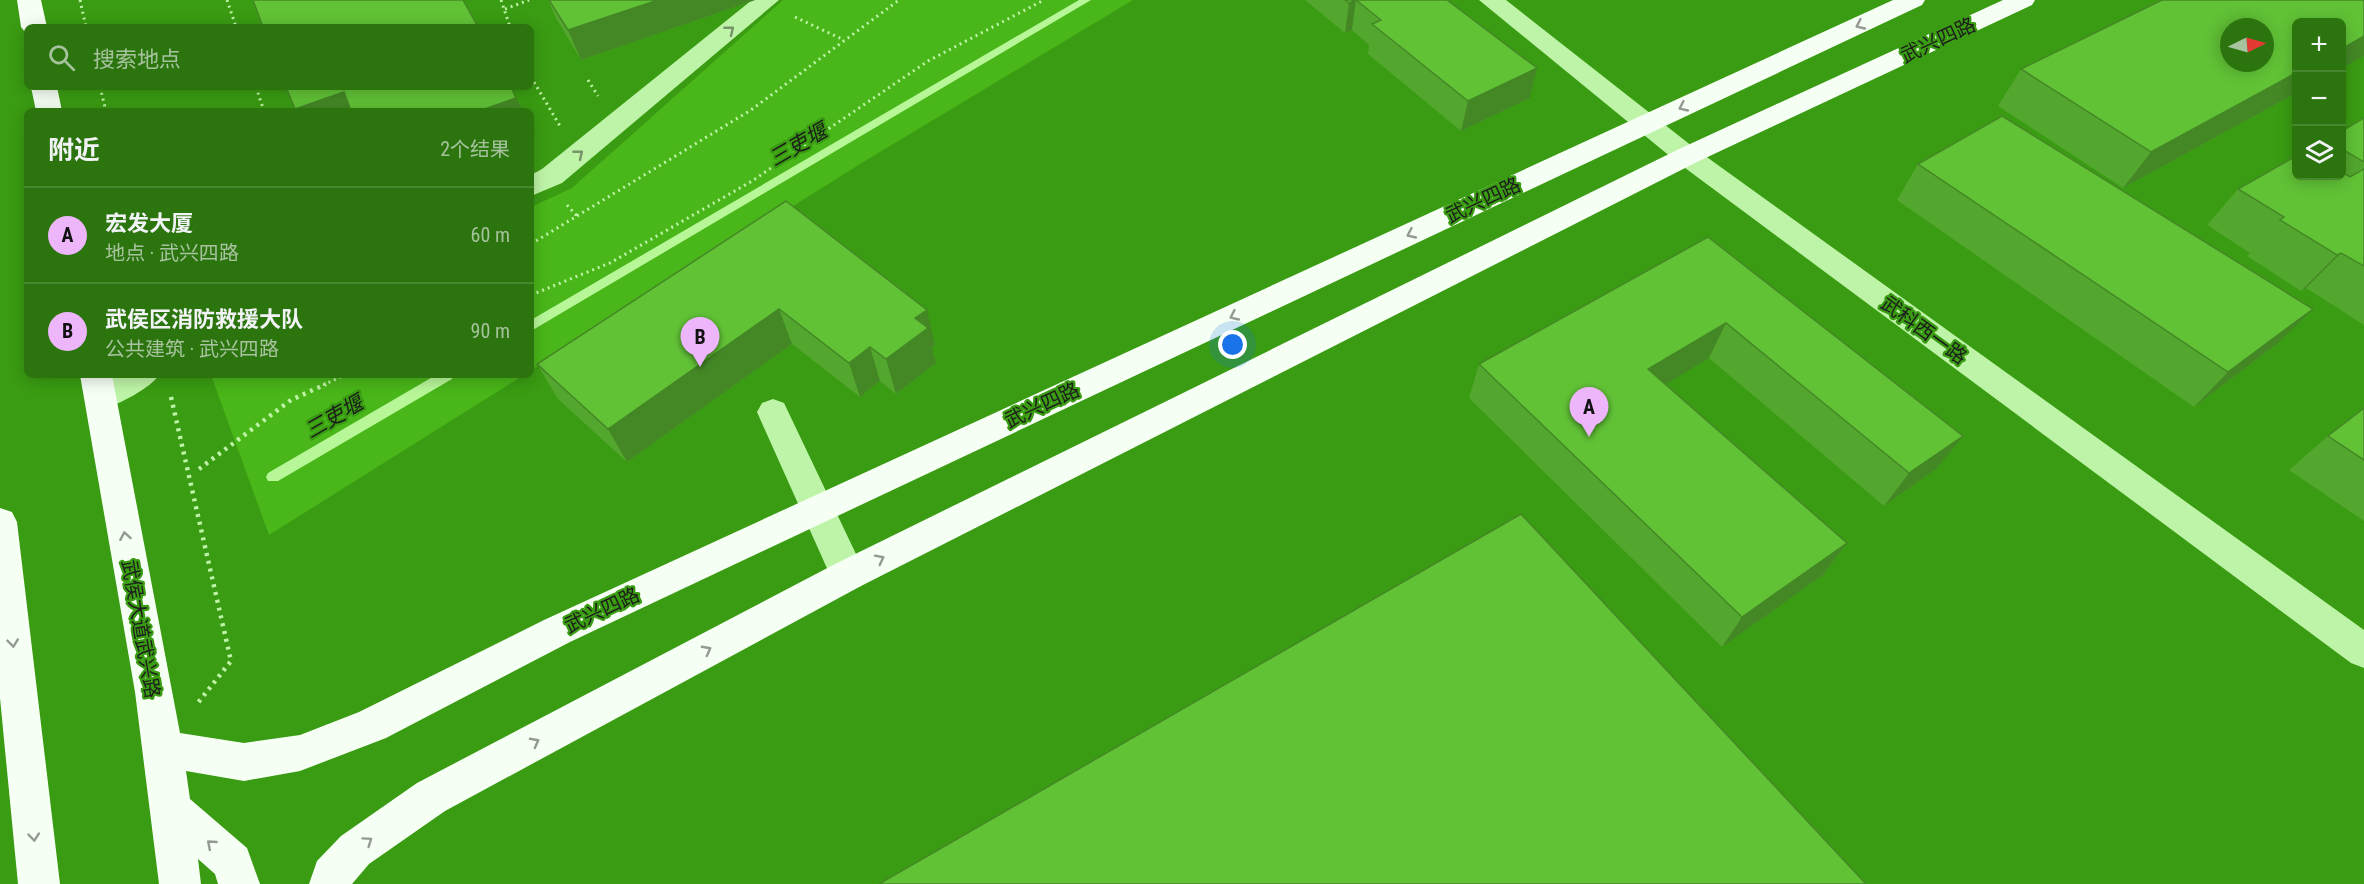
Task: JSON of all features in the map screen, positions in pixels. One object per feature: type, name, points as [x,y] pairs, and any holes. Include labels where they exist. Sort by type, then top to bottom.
[{"type":"main road","points":[[29,0],[33,24]]},
{"type":"main road","name":"武兴四路","points":[[162,746],[195,755],[244,762],[300,753],[372,725],[557,631],[1913,0]]},
{"type":"main road","name":"武兴四路","points":[[330,884],[332,876],[355,850],[431,797],[848,575],[1687,156],[2024,0]]},
{"type":"main road","points":[[45,90],[48,108]]},
{"type":"main road","name":"武侯大道武兴路","points":[[98,386],[173,810],[180,884]]},
{"type":"main road","points":[[0,522],[39,884]]},
{"type":"main road","points":[[173,810],[232,862],[239,884]]},
{"type":"street","name":"武科西一路","points":[[1491,0],[1687,156],[2364,651]]},
{"type":"street","points":[[534,185],[552,176],[765,1]]},
{"type":"street","points":[[98,386],[156,381]]},
{"type":"street","points":[[773,412],[848,575]]},
{"type":"path","points":[[80,0],[85,24]]},
{"type":"path","points":[[227,0],[235,24]]},
{"type":"path","points":[[501,0],[509,24]]},
{"type":"path","points":[[504,9],[529,0]]},
{"type":"path","points":[[534,242],[751,110],[899,0]]},
{"type":"path","points":[[534,295],[610,263],[742,187],[928,61],[1044,0]]},
{"type":"path","points":[[765,1],[844,40]]},
{"type":"path","points":[[534,82],[578,155]]},
{"type":"path","points":[[101,90],[105,108]]},
{"type":"path","points":[[257,90],[263,108]]},
{"type":"path","points":[[199,469],[291,400],[339,378]]},
{"type":"path","points":[[156,381],[231,661],[162,746]]},
{"type":"green space","points":[[783,0],[1133,0],[865,161],[534,368],[534,206],[572,188]]},
{"type":"green space","points":[[212,378],[519,378],[269,535]]},
{"type":"building","points":[[253,0],[463,0],[476,24],[262,24]]},
{"type":"building","points":[[549,0],[658,0],[568,30]]},
{"type":"building","points":[[1356,0],[1447,0],[1537,68],[1468,101],[1372,24],[1381,20]]},
{"type":"building","points":[[2162,0],[2364,1],[2364,36],[2346,47],[2346,18],[2292,18],[2292,75],[2151,152],[2021,69]]},
{"type":"building","points":[[287,90],[512,90],[516,98],[488,108],[350,108],[344,92],[295,108]]},
{"type":"building","points":[[2002,116],[2313,309],[2228,372],[1918,164]]},
{"type":"building","points":[[2364,118],[2364,162],[2346,151],[2346,129]]},
{"type":"building","points":[[2292,158],[2292,180],[2346,180],[2346,174],[2350,177],[2364,169],[2364,266],[2341,253],[2337,255],[2280,220],[2284,217],[2238,189]]},
{"type":"building","points":[[786,201],[927,310],[915,318],[928,328],[886,359],[870,347],[849,363],[779,309],[608,429],[537,364]]},
{"type":"building","points":[[1708,237],[1963,436],[1909,473],[1726,323],[1648,369],[1847,543],[1742,617],[1479,364]]},
{"type":"building","points":[[2364,408],[2364,460],[2328,436]]},
{"type":"building","points":[[1521,514],[1866,884],[879,884]]},
{"type":"waterway","name":"三吏堰","points":[[534,324],[1086,0]]},
{"type":"waterway","name":"三吏堰","points":[[273,477],[442,378]]},
{"type":"place","name":"武侯区消防救援大队","points":[[700,367]]},
{"type":"place","name":"宏发大厦","points":[[1589,437]]}]
